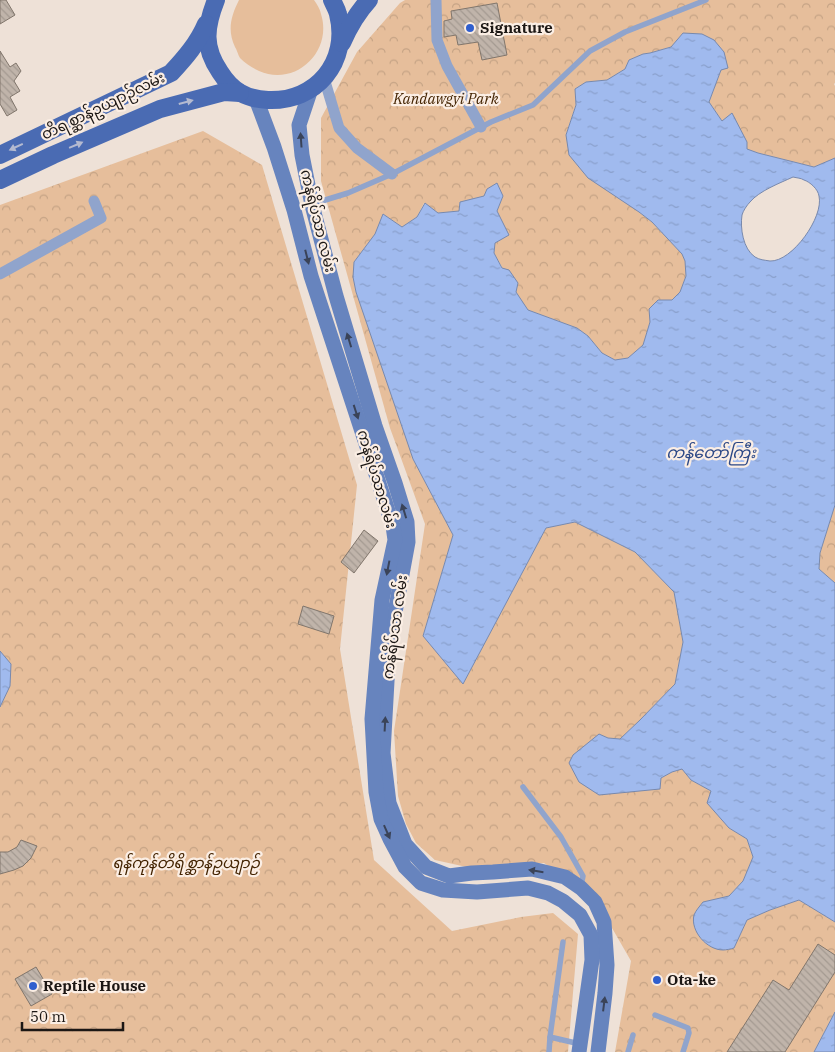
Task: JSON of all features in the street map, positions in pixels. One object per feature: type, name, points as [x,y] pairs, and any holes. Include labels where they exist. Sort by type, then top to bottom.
[{"type":"main road","points":[[332,0],[338,12],[341,31],[339,48]]},
{"type":"main road","points":[[317,84],[333,64],[348,28],[361,8],[369,0]]},
{"type":"main road","points":[[212,8],[206,40],[212,61],[225,79],[248,96]]},
{"type":"main road","name":"တိရစ္ဆာန်ဥယျာဉ်လမ်း","points":[[0,155],[171,73],[193,49],[200,38],[212,8]]},
{"type":"main road","name":"တိရစ္ဆာန်ဥယျာဉ်လမ်း","points":[[0,180],[160,109],[224,92],[280,100],[298,96],[317,84]]},
{"type":"main road","name":"ကန်ရိပ်သာ လမ်း","points":[[317,84],[299,124],[302,155],[312,205],[375,426],[407,522],[408,542],[389,607],[389,646],[383,753],[389,803],[405,844],[426,867],[449,876],[532,869],[565,877],[595,902],[604,922],[607,965],[598,1052]]},
{"type":"main road","name":"ကန်ရိပ်သာလမ်း","points":[[248,96],[274,147],[294,210],[311,276],[393,526],[395,540],[389,607],[372,719],[376,792],[381,819],[405,866],[421,883],[443,890],[477,892],[528,888],[548,893],[564,901],[580,915],[591,935],[592,960],[582,1050]]},
{"type":"main road","points":[[564,901],[578,886]]},
{"type":"street","points":[[436,0],[437,40],[447,66],[481,127]]},
{"type":"street","points":[[317,84],[339,128],[357,148],[392,174]]},
{"type":"street","points":[[0,274],[101,218],[94,201]]},
{"type":"lane","points":[[294,210],[348,194],[392,174],[481,127],[533,105],[590,51],[625,32],[706,0]]},
{"type":"lane","points":[[523,786],[561,837],[583,876],[578,886]]},
{"type":"lane","points":[[549,1052],[563,942]]},
{"type":"lane","points":[[655,1015],[688,1028],[689,1033],[683,1052]]},
{"type":"lane","points":[[628,1052],[633,1035]]},
{"type":"lane","points":[[550,1037],[582,1050]]},
{"type":"green space","points":[[239,0],[314,0],[321,12],[323,28],[321,41],[316,53],[308,63],[298,70],[286,74],[272,75],[259,71],[249,65],[239,57],[231,35],[232,17]]},
{"type":"green space","name":"Kandawgyi Park","points":[[405,0],[835,0],[835,158],[814,167],[746,149],[732,114],[722,121],[709,102],[721,70],[683,33],[671,47],[643,54],[629,60],[625,69],[607,80],[586,82],[575,89],[576,104],[566,135],[627,203],[652,222],[682,254],[685,261],[686,276],[680,292],[650,322],[643,345],[628,358],[615,360],[602,353],[588,336],[577,328],[528,310],[494,253],[501,222],[497,211],[503,196],[484,196],[460,202],[459,211],[438,213],[424,203],[417,217],[402,227],[383,214],[375,234],[354,262],[413,459],[453,535],[423,636],[463,683],[546,528],[575,522],[635,552],[674,592],[683,642],[675,684],[620,739],[608,738],[661,778],[682,769],[691,780],[711,791],[729,828],[747,839],[753,857],[743,881],[729,896],[703,902],[734,948],[747,920],[799,900],[835,922],[835,1012],[814,1052],[615,1052],[631,961],[593,895],[544,863],[471,868],[435,860],[416,843],[406,824],[398,796],[394,731],[425,524],[390,428],[321,181],[321,118],[357,52],[400,3]]},
{"type":"green space","name":"ရန်ကုန်တိရိစ္ဆာန်ဥယျာဉ်","points":[[203,131],[262,165],[357,485],[340,649],[374,860],[452,931],[521,917],[553,913],[578,934],[568,1052],[0,1052],[0,205]]},
{"type":"green space","points":[[835,505],[835,583],[819,569],[820,553]]},
{"type":"water","name":"ကန်တော်ကြီး","points":[[683,33],[702,34],[714,40],[724,52],[728,68],[721,70],[709,102],[722,121],[732,113],[747,142],[747,149],[814,167],[835,158],[835,505],[820,553],[819,569],[835,583],[835,922],[799,900],[747,920],[734,948],[724,950],[711,947],[701,938],[693,921],[694,915],[703,902],[729,896],[743,881],[753,857],[747,839],[729,828],[707,803],[711,791],[691,780],[682,769],[661,778],[660,789],[599,795],[579,782],[569,763],[573,755],[599,734],[608,738],[620,739],[675,684],[683,642],[674,592],[635,552],[575,522],[546,528],[463,684],[423,636],[453,535],[413,459],[356,292],[353,277],[354,262],[375,234],[383,214],[402,227],[417,217],[425,203],[438,213],[459,211],[460,202],[484,196],[487,189],[497,183],[503,196],[497,211],[509,235],[495,243],[494,253],[502,268],[509,270],[518,283],[516,292],[528,310],[577,328],[588,336],[602,353],[615,360],[628,358],[643,345],[650,322],[649,309],[658,300],[672,300],[680,292],[686,276],[685,261],[682,254],[652,222],[588,178],[569,155],[566,135],[576,105],[575,89],[586,82],[607,80],[625,69],[629,60],[643,54],[671,47]],"holes":[[[793,177],[809,182],[815,188],[819,196],[817,215],[805,237],[788,254],[770,261],[757,258],[748,249],[743,238],[741,220],[743,212],[759,194]]]},
{"type":"water","points":[[0,651],[11,664],[10,686],[0,707]]},
{"type":"water","points":[[835,1012],[835,1052],[814,1052]]},
{"type":"building","points":[[0,0],[6,0],[15,15],[0,24]]},
{"type":"building","name":"Signature","points":[[497,3],[507,55],[482,60],[478,42],[458,45],[456,35],[444,37],[444,21],[452,19],[451,11]]},
{"type":"building","points":[[0,51],[10,67],[16,63],[21,71],[14,81],[20,91],[10,97],[17,110],[7,116],[0,104]]},
{"type":"building","points":[[364,530],[378,541],[354,573],[341,562]]},
{"type":"building","points":[[303,606],[334,616],[329,634],[298,624]]},
{"type":"building","points":[[21,840],[37,846],[31,858],[23,866],[0,874],[0,852],[8,852],[17,847]]},
{"type":"building","points":[[818,944],[835,955],[835,972],[785,1052],[727,1052],[773,980],[789,990]]},
{"type":"building","name":"Reptile House","points":[[36,967],[52,994],[31,1006],[15,979]]},
{"type":"place","name":"Signature","points":[[470,28]]},
{"type":"place","name":"Ota-ke","points":[[657,980]]},
{"type":"place","name":"Reptile House","points":[[33,986]]}]
